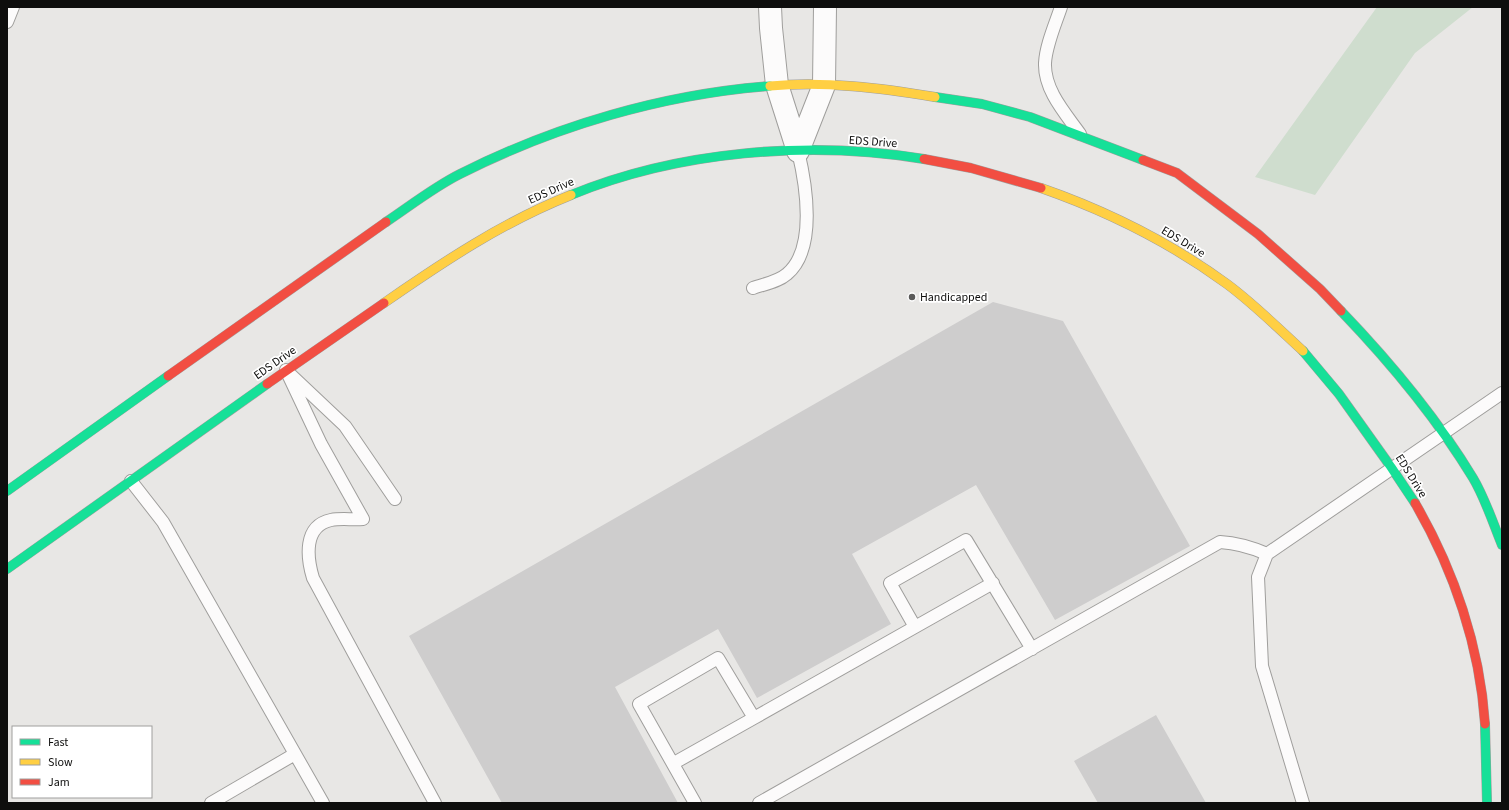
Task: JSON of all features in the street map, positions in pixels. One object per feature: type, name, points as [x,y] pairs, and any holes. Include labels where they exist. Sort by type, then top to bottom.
[{"type":"street","points":[[770,7],[777,85],[798,151]]},
{"type":"street","points":[[798,151],[824,85],[825,7]]},
{"type":"street","points":[[7,491],[377,228],[458,175],[505,153],[556,132],[618,113],[688,96],[737,88],[777,85],[824,85],[885,89],[982,104],[1030,117],[1177,173],[1258,234],[1320,289],[1378,349],[1428,412],[1474,479],[1502,545]]},
{"type":"street","name":"EDS Drive","points":[[7,569],[286,370],[447,259],[504,226],[550,203],[590,187],[669,164],[726,156],[798,151],[882,154],[960,164],[997,173],[1074,199],[1127,223],[1191,259],[1246,299],[1309,357],[1392,468],[1428,527],[1450,579],[1467,630],[1480,683],[1484,709],[1487,803]]},
{"type":"lane","points":[[7,22],[13,7]]},
{"type":"lane","points":[[1061,7],[1045,62],[1046,74],[1057,102],[1080,135]]},
{"type":"lane","points":[[753,288],[786,275],[796,265],[803,251],[805,238],[806,201],[804,178],[798,151]]},
{"type":"lane","points":[[286,370],[345,426],[395,499]]},
{"type":"lane","points":[[286,370],[321,444],[363,519],[332,520],[322,524],[314,533],[310,541],[307,555],[309,566],[318,589],[436,803]]},
{"type":"lane","points":[[1303,803],[1262,666],[1258,577],[1267,554],[1502,393]]},
{"type":"lane","points":[[131,481],[163,522],[323,803]]},
{"type":"lane","points":[[915,627],[890,583],[966,540],[1032,649]]},
{"type":"lane","points":[[759,803],[1220,542],[1236,543],[1251,547],[1267,554]]},
{"type":"lane","points":[[674,763],[993,583]]},
{"type":"lane","points":[[695,803],[674,763],[639,704],[718,658],[754,718]]},
{"type":"lane","points":[[211,803],[295,754]]},
{"type":"green space","points":[[1377,7],[1473,7],[1415,53],[1315,195],[1255,177]]},
{"type":"building","points":[[993,302],[1063,321],[1190,546],[1055,620],[976,485],[852,554],[891,624],[757,698],[718,629],[615,687],[678,803],[502,803],[409,636]]},
{"type":"building","points":[[1156,715],[1206,803],[1098,803],[1074,761]]},
{"type":"traffic: fast","points":[[386,222],[450,179],[533,141],[572,127],[610,115],[690,96],[770,86]]},
{"type":"traffic: fast","points":[[935,97],[982,104],[1030,117],[1143,160]]},
{"type":"traffic: fast","points":[[571,195],[612,180],[655,168],[699,159],[744,153],[790,150],[835,150],[880,153],[924,159]]},
{"type":"traffic: fast","points":[[1341,311],[1395,370],[1444,433],[1473,478],[1485,502],[1502,545]]},
{"type":"traffic: fast","points":[[1303,351],[1339,394],[1415,503]]},
{"type":"traffic: fast","points":[[7,491],[168,376]]},
{"type":"traffic: fast","points":[[7,569],[267,384]]},
{"type":"traffic: fast","points":[[1485,724],[1487,803]]},
{"type":"traffic: slow","points":[[770,86],[811,84],[853,86],[935,97]]},
{"type":"traffic: slow","points":[[1041,188],[1090,207],[1138,229],[1184,255],[1237,292],[1266,316],[1303,351]]},
{"type":"traffic: slow","points":[[384,303],[451,258],[498,230],[571,195]]},
{"type":"traffic: jam","points":[[924,159],[971,168],[1041,188]]},
{"type":"traffic: jam","points":[[1143,160],[1177,173],[1258,234],[1320,289],[1341,311]]},
{"type":"traffic: jam","points":[[168,376],[386,222]]},
{"type":"traffic: jam","points":[[267,384],[384,303]]},
{"type":"traffic: jam","points":[[1415,503],[1442,555],[1463,610],[1477,666],[1485,724]]},
{"type":"place","name":"Handicapped","points":[[912,297]]}]
